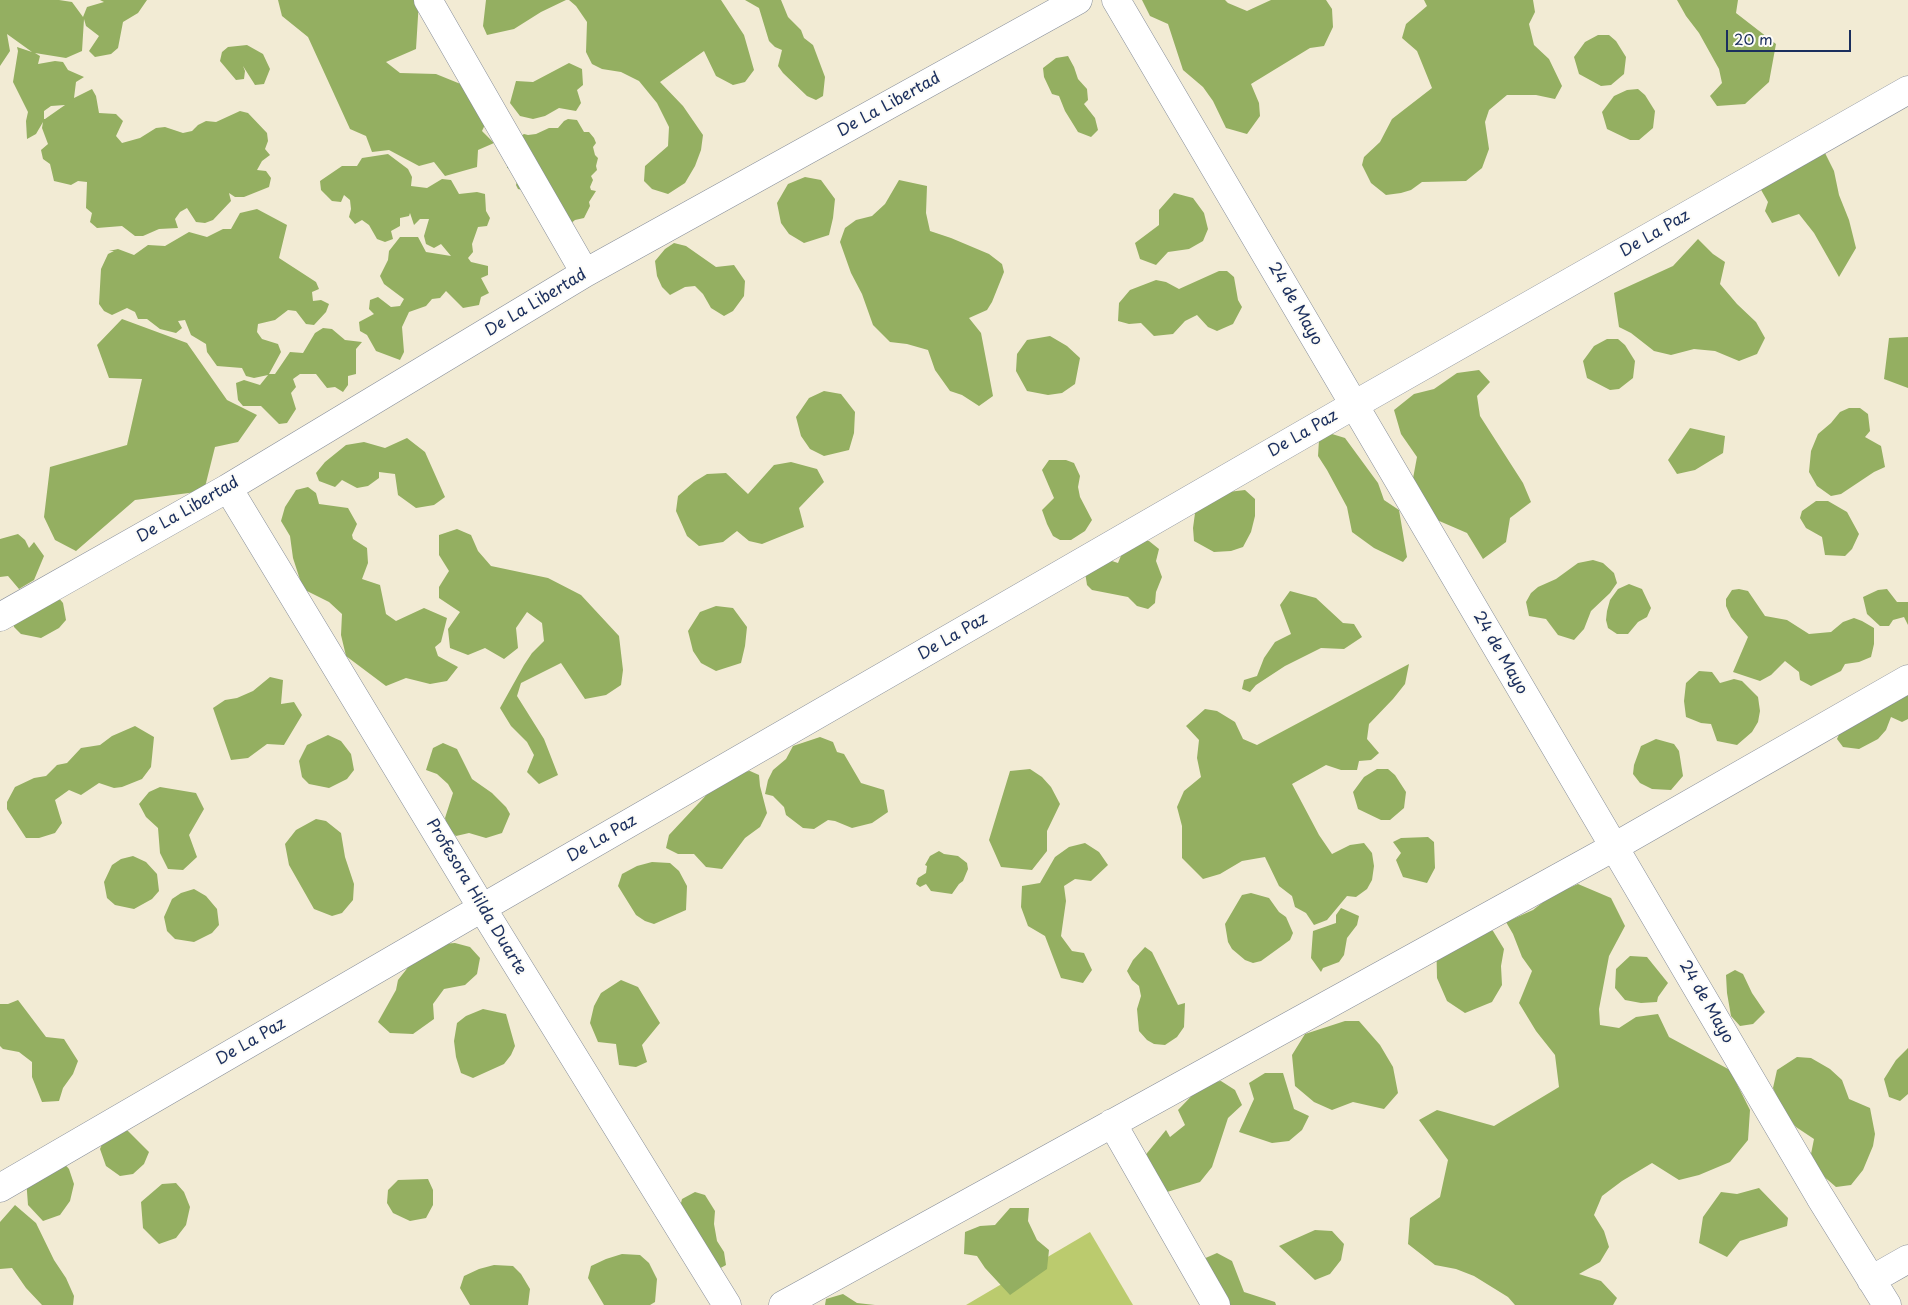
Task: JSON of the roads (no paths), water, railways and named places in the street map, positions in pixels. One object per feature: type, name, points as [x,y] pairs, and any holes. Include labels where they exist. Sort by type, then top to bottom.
[{"type":"street","points":[[428,0],[584,273]]},
{"type":"street","name":"De La Libertad","points":[[0,617],[228,488],[584,273],[1078,0]]},
{"type":"street","name":"24 de Mayo","points":[[1116,0],[1820,1197],[1887,1305]]},
{"type":"street","name":"De La Paz","points":[[0,1188],[1354,405],[1908,90]]},
{"type":"street","name":"Profesora Hilda Duarte","points":[[228,488],[482,908],[727,1305]]},
{"type":"street","points":[[783,1305],[1614,847],[1908,679]]},
{"type":"street","points":[[1112,1123],[1216,1305]]},
{"type":"street","points":[[1871,1280],[1908,1259]]}]
